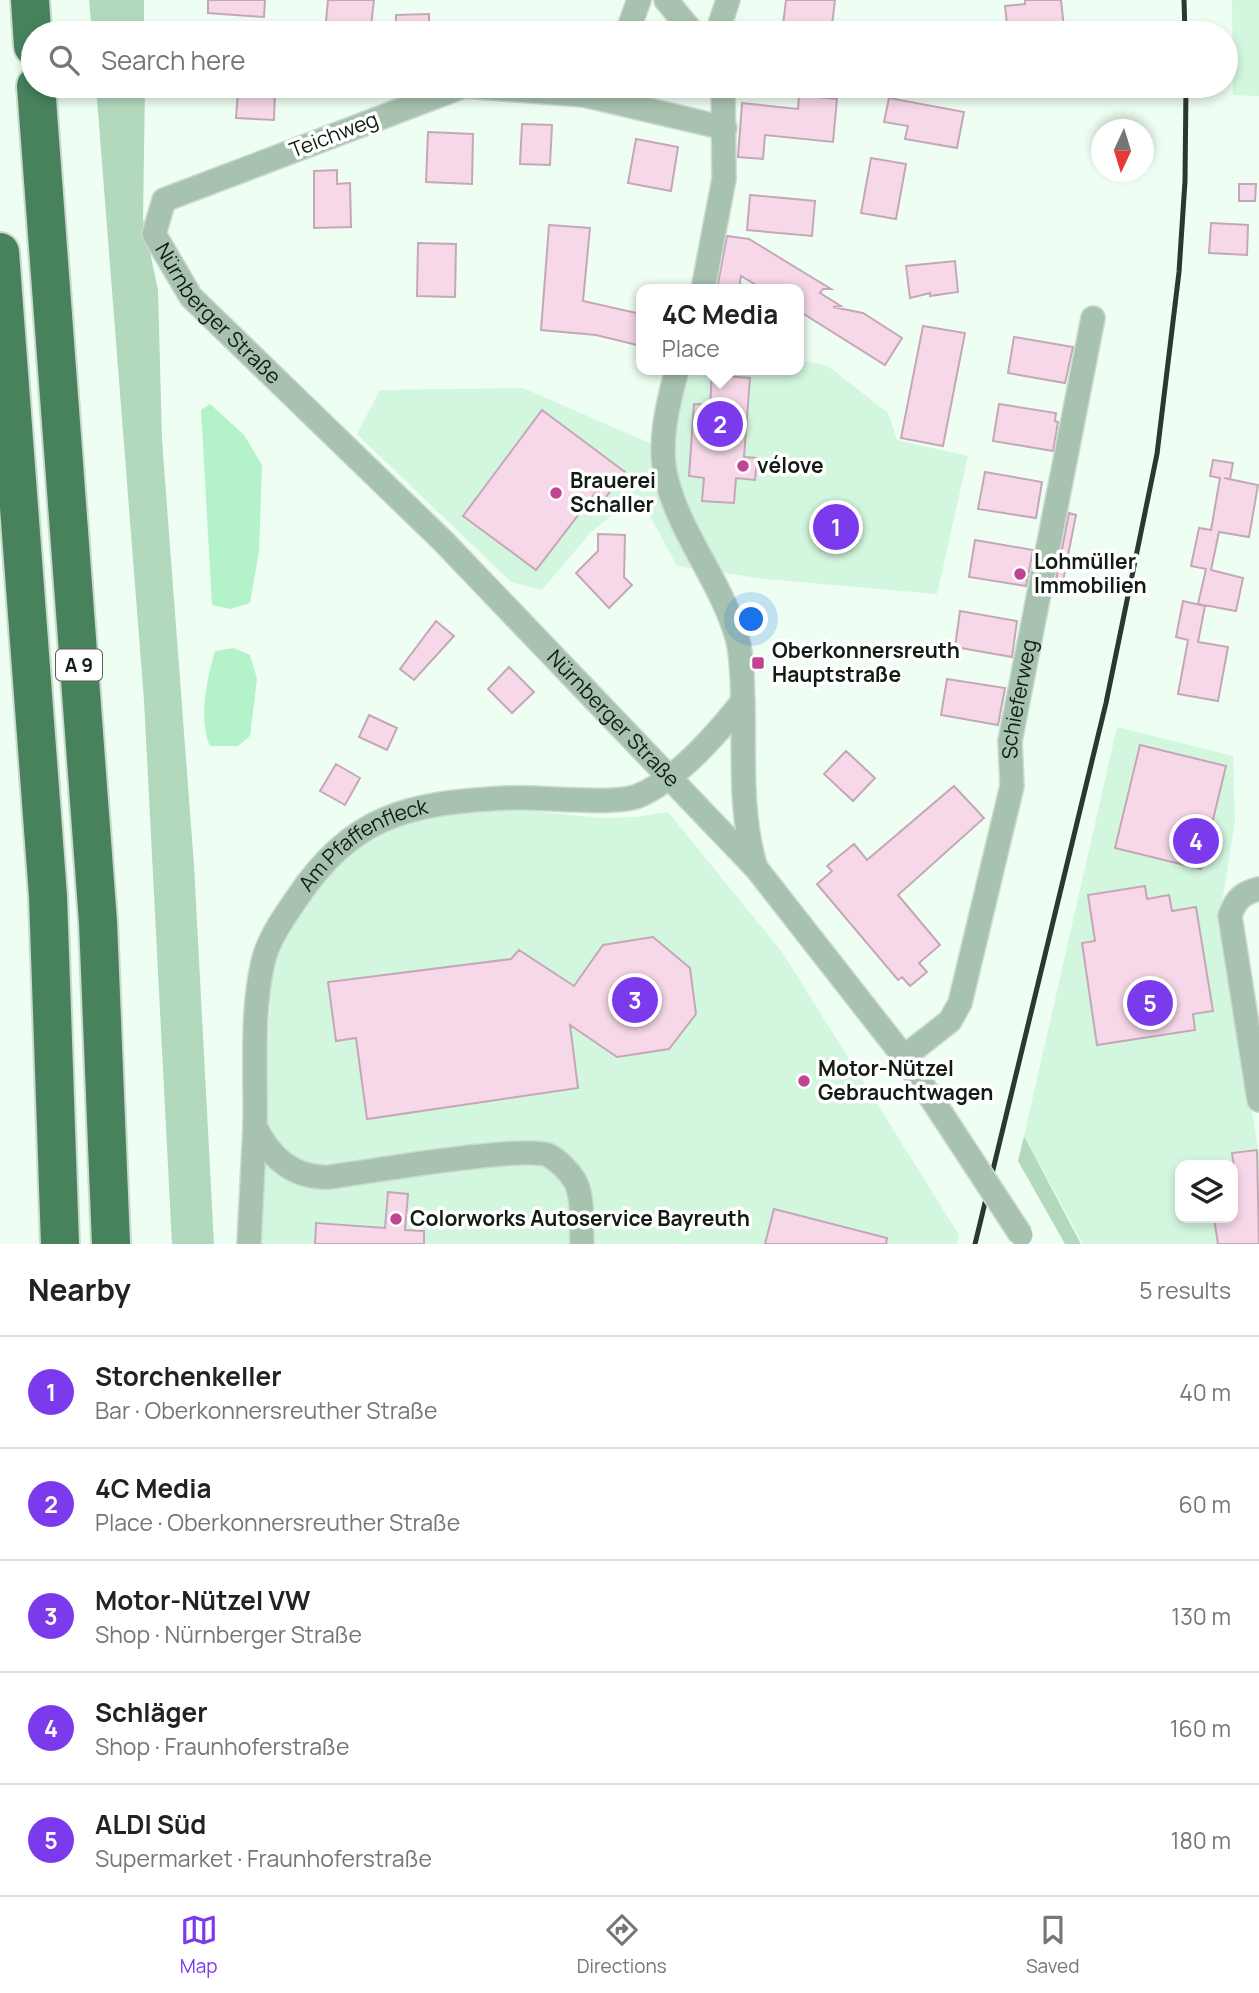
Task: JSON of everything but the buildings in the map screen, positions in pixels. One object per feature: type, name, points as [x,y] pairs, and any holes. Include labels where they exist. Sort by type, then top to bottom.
[{"type":"highway","points":[[30,0],[31,21]]},
{"type":"highway","name":"A 9","points":[[37,98],[98,922],[111,1244]]},
{"type":"highway","name":"A 9","points":[[0,252],[48,896],[60,1244]]},
{"type":"street","points":[[631,21],[639,0]]},
{"type":"street","points":[[666,0],[683,21]]},
{"type":"street","points":[[721,21],[728,0]]},
{"type":"street","name":"Teichweg","points":[[154,233],[164,200],[432,98]]},
{"type":"street","name":"Teichweg","points":[[617,98],[724,128]]},
{"type":"street","points":[[704,284],[724,179],[723,98]]},
{"type":"street","name":"Nürnberger Straße","points":[[154,233],[191,298],[443,541],[756,868],[904,1057],[1024,1239]]},
{"type":"street","name":"Schieferweg","points":[[904,1057],[950,1021],[960,1003],[1012,786],[1010,741],[1093,318]]},
{"type":"street","points":[[676,375],[666,429],[666,480],[737,637],[743,701],[744,808],[747,839],[756,868]]},
{"type":"street","name":"Am Pfaffenfleck","points":[[249,1244],[257,1003],[263,960],[275,930],[309,879],[345,843],[389,815],[415,807],[518,798],[627,799],[641,795],[705,746],[743,701]]},
{"type":"street","points":[[1259,890],[1246,892],[1234,903],[1230,916],[1259,1100]]},
{"type":"street","points":[[255,1126],[287,1168],[315,1178],[515,1153],[547,1155],[558,1162],[574,1180],[579,1194],[582,1244]]},
{"type":"shaded area","points":[[89,0],[144,0],[144,21],[91,21]]},
{"type":"shaded area","points":[[1232,0],[1259,0],[1259,96],[1238,95],[1238,21],[1232,21]]},
{"type":"shaded area","points":[[97,98],[145,98],[143,219],[158,290],[162,440],[194,865],[214,1244],[172,1244],[144,700]]},
{"type":"shaded area","points":[[804,361],[828,366],[888,413],[897,440],[968,456],[937,594],[765,579],[677,566],[638,494],[591,532],[542,590],[511,582],[357,434],[380,390],[523,388],[652,444],[674,433],[689,375],[804,375]]},
{"type":"shaded area","points":[[210,404],[244,435],[262,465],[259,551],[250,603],[230,609],[212,605],[201,410]]},
{"type":"shaded area","points":[[234,648],[250,655],[257,679],[250,736],[238,746],[210,746],[204,711],[212,662],[215,651]]},
{"type":"shaded area","points":[[1117,727],[1233,756],[1235,822],[1220,914],[1259,1154],[1259,1244],[1083,1244],[1024,1136]]},
{"type":"shaded area","points":[[499,808],[602,818],[668,812],[782,952],[959,1235],[957,1244],[258,1244],[272,963],[278,944],[338,861],[387,828],[430,813]]},
{"type":"shaded area","points":[[1024,1136],[1081,1244],[1065,1244],[1018,1161]]},
{"type":"railway","points":[[1184,0],[1185,21]]},
{"type":"railway","points":[[975,1244],[1106,703],[1157,454],[1179,272],[1185,181],[1186,98]]},
{"type":"place","name":"4C Media","points":[[720,424]]},
{"type":"place","name":"vélove","points":[[743,466]]},
{"type":"place","name":"Brauerei Schaller","points":[[556,493]]},
{"type":"place","name":"Storchenkeller","points":[[836,527]]},
{"type":"place","name":"Lohmüller Immobilien","points":[[1020,574]]},
{"type":"place","name":"Oberkonnersreuth Hauptstraße","points":[[758,663]]},
{"type":"place","name":"Schläger","points":[[1196,841]]},
{"type":"place","name":"Motor-Nützel VW","points":[[635,1000]]},
{"type":"place","name":"ALDI Süd","points":[[1150,1003]]},
{"type":"place","name":"Motor-Nützel Gebrauchtwagen","points":[[804,1081]]},
{"type":"place","name":"Colorworks Autoservice Bayreuth","points":[[396,1219]]}]
